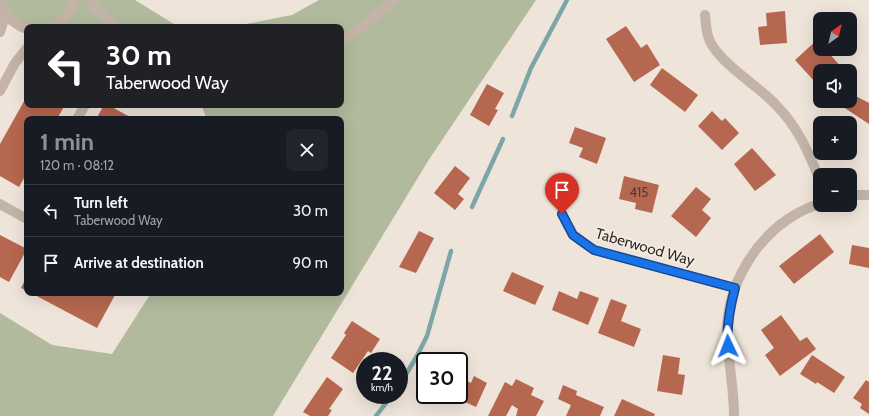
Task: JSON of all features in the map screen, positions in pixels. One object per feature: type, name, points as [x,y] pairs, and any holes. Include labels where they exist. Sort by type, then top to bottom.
[{"type":"street","points":[[2,0],[6,12],[14,21],[24,27]]},
{"type":"street","points":[[58,24],[68,14],[74,0]]},
{"type":"street","points":[[90,0],[95,8],[114,24]]},
{"type":"street","points":[[344,38],[361,28],[394,0]]},
{"type":"street","points":[[0,32],[6,12]]},
{"type":"street","points":[[705,15],[708,37],[718,54],[776,104],[796,127],[815,168]]},
{"type":"street","points":[[0,91],[15,63],[24,52]]},
{"type":"street","points":[[857,195],[869,195]]},
{"type":"street","points":[[0,204],[24,216]]},
{"type":"street","points":[[734,416],[734,398],[727,333],[729,309],[735,288],[750,258],[770,233],[797,213],[813,206]]},
{"type":"street","name":"Taberwood Way","points":[[562,214],[573,235],[594,250],[735,288]]},
{"type":"green space","points":[[0,0],[135,0],[174,24],[24,24],[24,32],[0,20]]},
{"type":"green space","points":[[319,0],[536,0],[428,161],[273,416],[0,416],[0,313],[52,345],[112,354],[149,296],[344,296],[344,116],[206,116],[202,108],[344,108],[344,24],[246,24],[292,15]]},
{"type":"building","points":[[785,11],[787,43],[760,45],[758,27],[767,26],[766,13]]},
{"type":"building","points":[[626,26],[641,48],[647,44],[660,65],[634,82],[606,39]]},
{"type":"building","points":[[813,44],[813,56],[831,56],[839,64],[813,64],[813,80],[795,60]]},
{"type":"building","points":[[662,68],[698,95],[685,112],[650,85]]},
{"type":"building","points":[[487,84],[504,93],[495,109],[498,110],[489,126],[470,115]]},
{"type":"building","points":[[857,97],[869,103],[869,124],[845,108],[857,108]]},
{"type":"building","points":[[24,101],[24,108],[63,108],[59,116],[24,116],[24,178],[19,187],[0,176],[0,144]]},
{"type":"building","points":[[102,108],[114,108],[128,116],[98,116]]},
{"type":"building","points":[[712,111],[722,121],[725,118],[739,133],[722,150],[698,126]]},
{"type":"building","points":[[575,127],[606,138],[597,164],[579,157],[583,148],[569,143]]},
{"type":"building","points":[[752,148],[776,175],[755,191],[734,164]]},
{"type":"building","points":[[455,166],[470,178],[458,194],[464,199],[455,210],[434,193]]},
{"type":"building","points":[[624,176],[659,185],[652,213],[635,209],[636,203],[619,199]]},
{"type":"building","points":[[696,187],[711,199],[702,210],[711,218],[696,237],[671,216]]},
{"type":"building","points":[[419,231],[434,238],[416,273],[399,267]]},
{"type":"building","points":[[820,234],[834,252],[794,284],[779,266]]},
{"type":"building","points":[[0,235],[24,247],[24,254],[9,282],[0,277]]},
{"type":"building","points":[[852,245],[869,248],[869,268],[849,264]]},
{"type":"building","points":[[512,272],[544,286],[535,305],[503,291]]},
{"type":"building","points":[[24,282],[24,290],[21,288]]},
{"type":"building","points":[[559,291],[577,299],[580,291],[599,298],[588,325],[552,310]]},
{"type":"building","points":[[37,296],[114,296],[97,328]]},
{"type":"building","points":[[611,299],[627,305],[621,321],[641,329],[634,347],[598,333]]},
{"type":"building","points":[[781,315],[800,341],[807,337],[816,349],[780,376],[765,355],[774,348],[761,330]]},
{"type":"building","points":[[352,321],[380,339],[372,352],[356,352],[356,369],[353,373],[331,358],[346,335],[344,333]]},
{"type":"building","points":[[663,355],[680,358],[678,374],[685,375],[682,395],[657,391]]},
{"type":"building","points":[[812,355],[845,377],[834,393],[817,382],[816,384],[800,374]]},
{"type":"building","points":[[474,376],[487,383],[476,407],[468,403],[468,382],[471,383]]},
{"type":"building","points":[[327,377],[343,389],[329,409],[332,410],[328,416],[310,416],[303,412]]},
{"type":"building","points":[[516,379],[534,388],[531,395],[544,401],[536,416],[516,416],[518,409],[512,405],[506,416],[488,416],[505,382],[512,386]]},
{"type":"building","points":[[866,380],[869,382],[869,414],[860,408],[862,404],[853,398]]},
{"type":"building","points":[[563,385],[577,391],[576,395],[604,407],[600,416],[566,416],[571,405],[558,399]]},
{"type":"building","points":[[622,399],[655,414],[654,416],[614,416]]},
{"type":"waterway","points":[[512,116],[531,68],[567,0]]},
{"type":"waterway","points":[[472,207],[503,139]]},
{"type":"waterway","points":[[408,371],[427,336],[451,251]]},
{"type":"waterway","points":[[376,416],[385,404]]},
{"type":"route","points":[[562,214],[573,235],[583,244],[594,250],[735,288],[729,309],[727,333],[728,346]]}]
